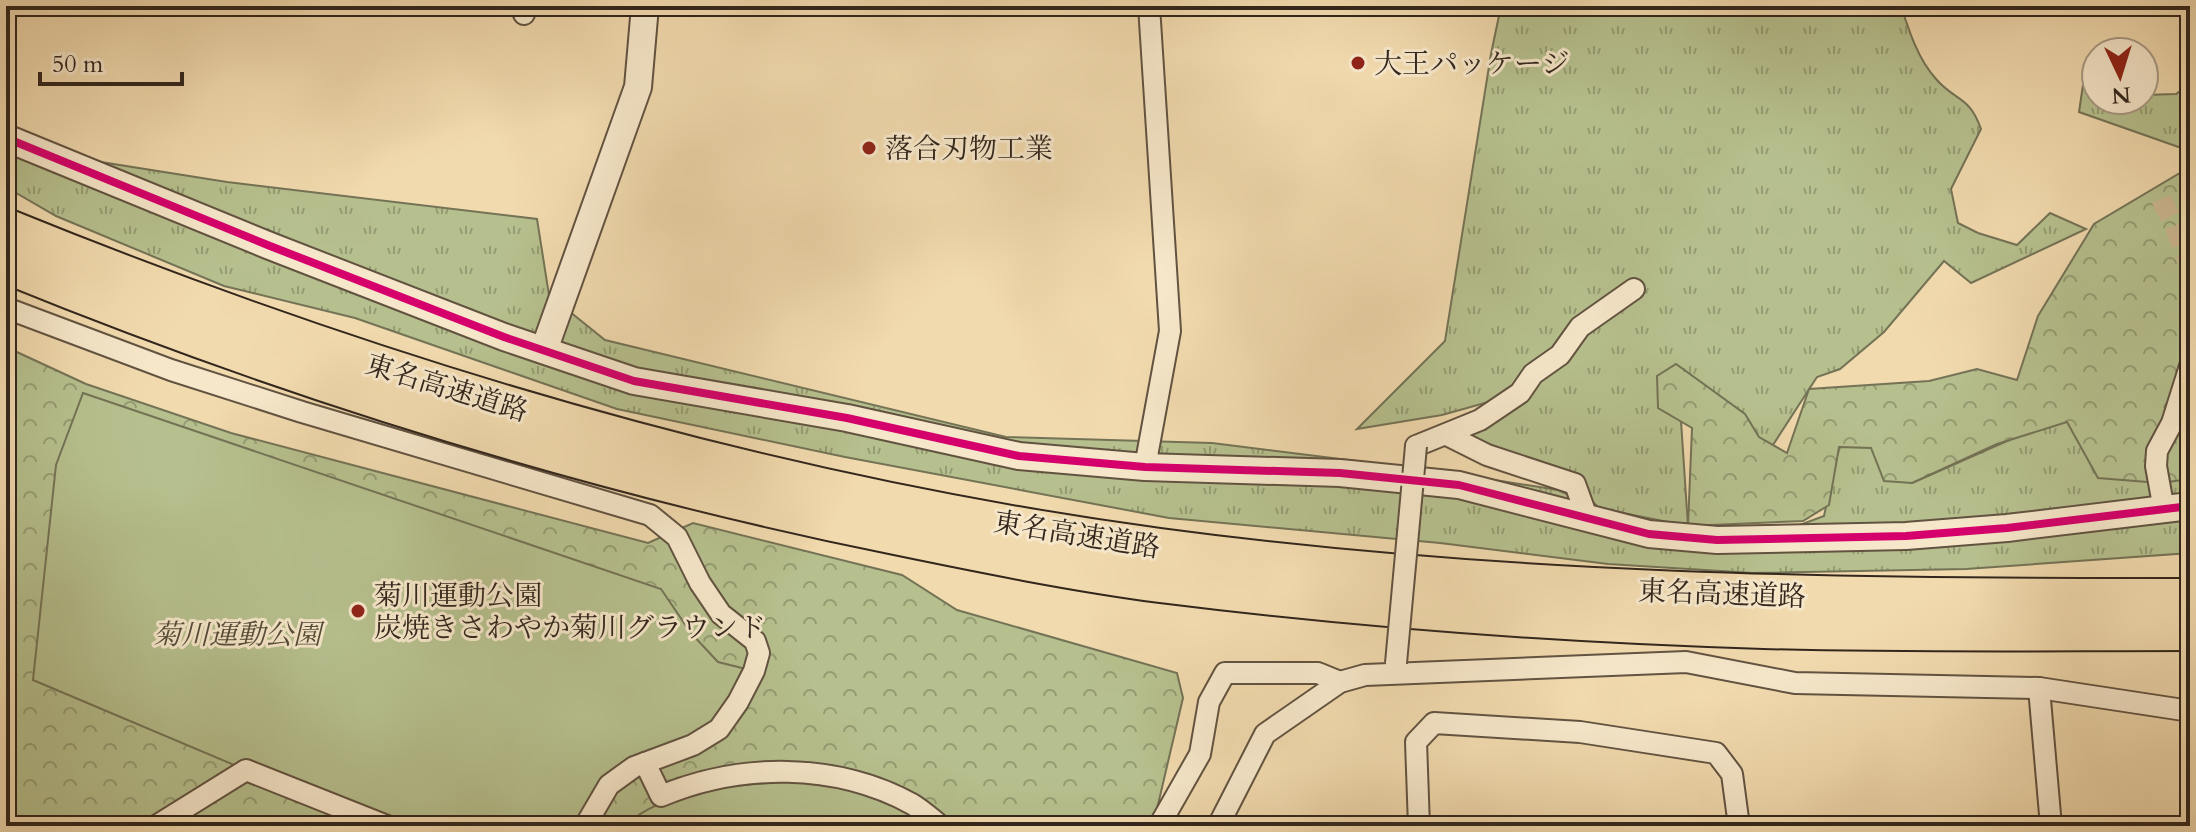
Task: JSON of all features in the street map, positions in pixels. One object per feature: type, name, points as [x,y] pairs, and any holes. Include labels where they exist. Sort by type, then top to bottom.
[{"type":"highway","name":"東名高速道路","points":[[6,228],[119,274],[397,373],[724,464],[975,518],[1157,548],[1359,571],[1540,585],[1766,596],[2190,598]]},
{"type":"highway","name":"東名高速道路","points":[[6,264],[108,306],[373,399],[585,462],[790,514],[953,547],[1138,579],[1356,604],[1554,619],[1765,629],[2190,631]]},
{"type":"street","points":[[544,350],[638,87],[645,6]]},
{"type":"street","points":[[1145,467],[1170,331],[1149,6]]},
{"type":"street","points":[[6,138],[504,337],[634,381],[847,418],[1019,456],[1145,467],[1340,473],[1459,485],[1649,534],[1717,540],[1906,536],[2007,528],[2177,508],[2156,466],[2157,451],[2172,423],[2190,366]]},
{"type":"street","points":[[1396,667],[1416,446],[1480,420],[1520,393],[1533,374],[1560,355],[1580,327],[1634,289]]},
{"type":"street","points":[[6,308],[171,370],[650,515],[677,537],[700,583],[721,614],[755,641],[759,653],[754,671],[719,729],[693,745],[634,767],[609,785],[585,826]]},
{"type":"street","points":[[1447,435],[1487,455],[1575,484],[1587,517]]},
{"type":"street","points":[[1218,826],[1265,734],[1340,682],[1396,667],[1686,662],[1795,683],[2039,688],[2190,711]]},
{"type":"street","points":[[1159,826],[1200,754],[1209,702],[1225,673],[1318,673],[1340,682]]},
{"type":"street","points":[[2039,688],[2051,826]]},
{"type":"street","points":[[1419,826],[1416,742],[1434,723],[1580,732],[1716,753],[1732,774],[1739,826]]},
{"type":"street","points":[[645,763],[661,796],[718,777],[800,771],[835,776],[874,787],[913,805],[941,826]]},
{"type":"street","points":[[156,826],[246,770],[387,826]]},
{"type":"green space","points":[[1501,6],[1901,6],[1924,63],[1943,86],[1967,104],[1981,129],[1951,189],[1958,223],[2017,245],[2050,213],[2086,229],[1971,283],[1944,261],[1884,332],[1840,369],[1817,377],[1771,448],[1658,408],[1681,421],[1688,526],[1608,510],[1624,518],[1762,539],[1824,516],[1839,447],[1881,447],[1912,483],[2066,415],[2190,476],[2190,553],[1966,569],[1753,573],[1608,564],[1440,543],[1169,518],[845,457],[617,409],[355,318],[224,286],[56,216],[6,187],[6,147],[227,182],[537,219],[549,295],[605,340],[1006,437],[1212,443],[1445,472],[1558,490],[1599,508],[1575,484],[1462,442],[1517,394],[1442,415],[1357,429],[1445,341]]},
{"type":"green space","points":[[2190,84],[2190,151],[2090,116],[2160,116],[2160,94],[2176,94]]},
{"type":"green space","points":[[2190,167],[2190,479],[2160,483],[2098,478],[2067,422],[1997,444],[1912,483],[1884,481],[1871,448],[1839,447],[1829,505],[1803,521],[1688,526],[1692,428],[1658,408],[1657,376],[1676,364],[1745,414],[1759,437],[1787,453],[1809,389],[1929,381],[1977,369],[2017,380],[2038,316],[2094,224]]},
{"type":"green space","name":"菊川運動公園","points":[[6,347],[86,384],[231,433],[648,543],[693,523],[902,575],[957,610],[1177,673],[1183,698],[1153,826],[6,826]]},
{"type":"green space","name":"菊川運動公園 炭焼きさわやか菊川グラウンド","points":[[83,393],[661,589],[691,633],[718,662],[754,671],[719,729],[634,767],[585,826],[387,826],[246,770],[33,680],[56,465]]},
{"type":"green space","points":[[823,780],[892,802],[931,826],[625,826],[666,801],[692,793],[746,785]]},
{"type":"tunnel","points":[[2161,199],[2190,266]]},
{"type":"cycle path","points":[[6,138],[504,337],[634,381],[847,418],[1019,456],[1145,467],[1340,473],[1459,485],[1649,534],[1717,540],[1906,536],[2007,528],[2190,506]]},
{"type":"place","name":"大王パッケージ","points":[[1358,63]]},
{"type":"place","name":"落合刃物工業","points":[[869,148]]},
{"type":"place","name":"菊川運動公園 炭焼きさわやか菊川グラウンド","points":[[358,611]]}]
